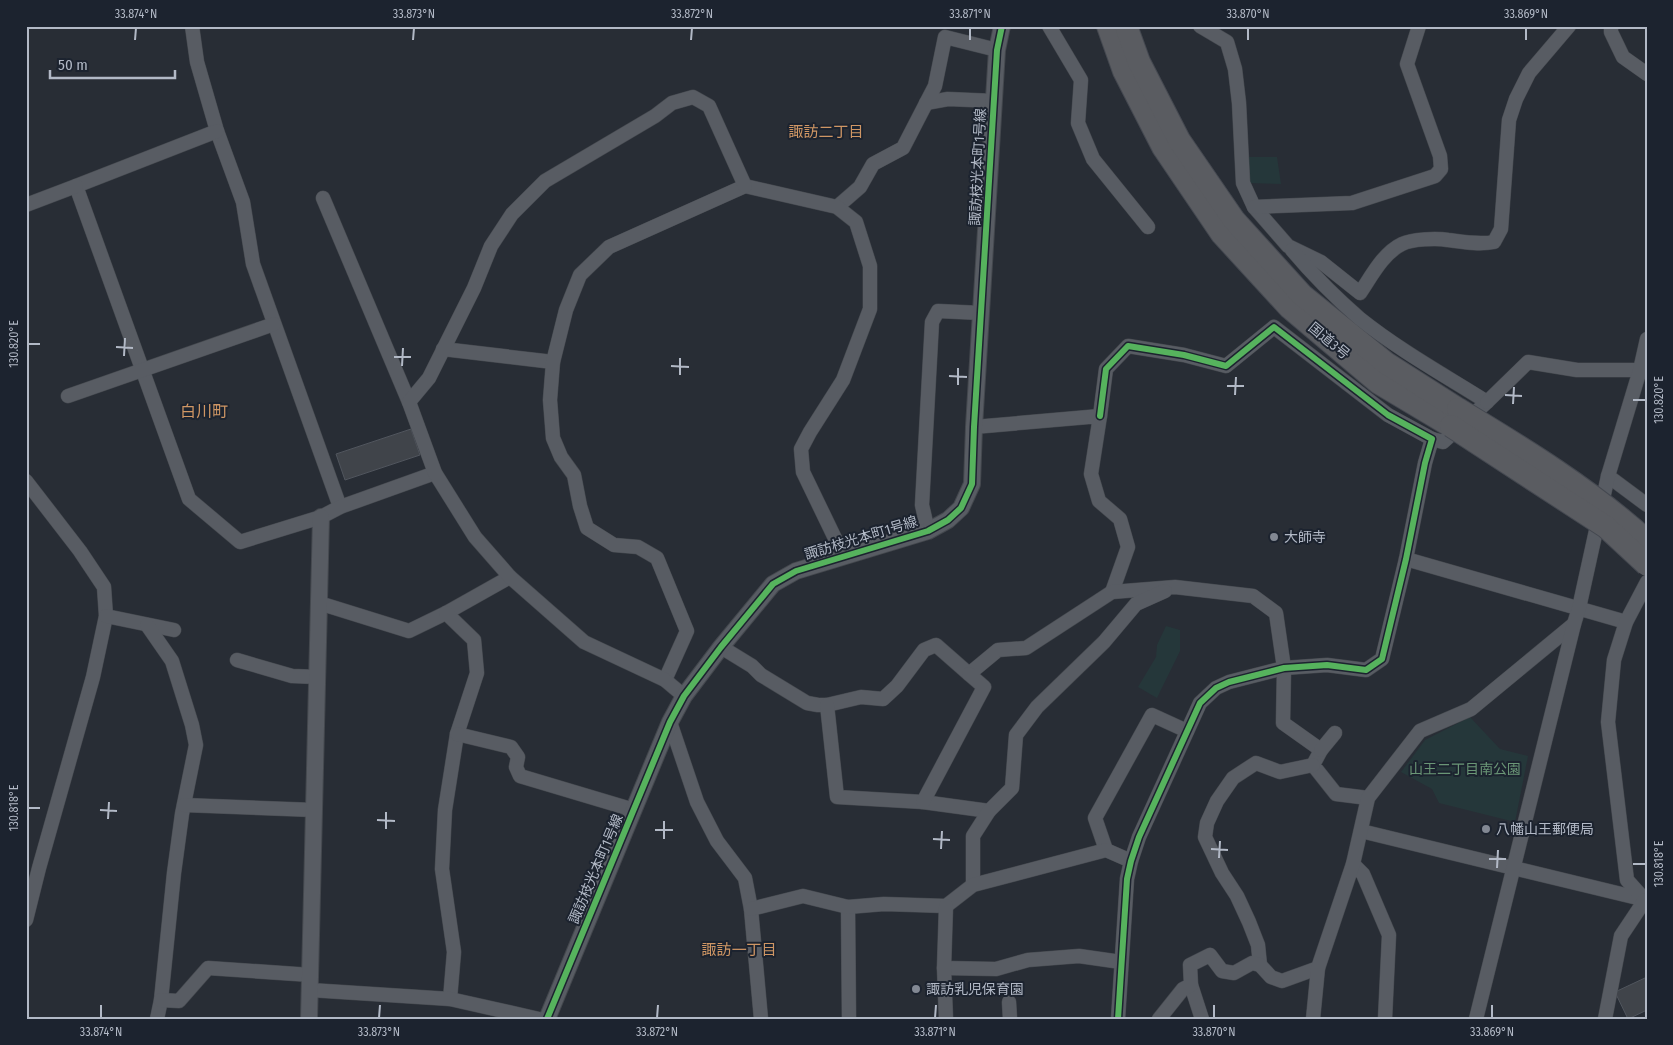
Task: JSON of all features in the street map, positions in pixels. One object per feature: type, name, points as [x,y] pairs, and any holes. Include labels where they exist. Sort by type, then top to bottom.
[{"type":"highway","name":"国道3号","points":[[1108,26],[1124,71],[1163,147],[1222,234],[1289,307],[1379,383],[1455,417],[1549,465],[1621,517],[1647,540]]},
{"type":"highway","name":"国道3号","points":[[1126,26],[1139,62],[1179,140],[1234,220],[1302,295],[1455,417],[1606,527],[1647,565]]},
{"type":"street","points":[[192,26],[197,62],[217,131],[243,202],[253,264],[340,507]]},
{"type":"street","name":"諏訪枝光本町1号線","points":[[547,1019],[670,722],[684,696],[721,647],[773,584],[796,571],[928,530],[948,520],[961,508],[972,484],[997,50],[1002,26]]},
{"type":"street","points":[[1049,26],[1081,80],[1078,123],[1093,159],[1148,227]]},
{"type":"street","points":[[1200,26],[1226,42],[1235,69],[1239,103],[1243,183],[1254,207],[1322,285],[1360,319],[1414,357],[1487,402]]},
{"type":"street","points":[[1254,207],[1352,203],[1435,176],[1441,169],[1440,156],[1407,64],[1419,26]]},
{"type":"street","points":[[1288,246],[1321,262],[1360,293],[1386,257],[1402,243],[1444,239],[1484,244],[1494,242],[1501,229],[1510,120],[1516,99],[1529,73],[1569,26]]},
{"type":"street","points":[[1611,26],[1611,32],[1624,57],[1647,74]]},
{"type":"street","points":[[837,207],[860,187],[873,164],[904,148],[935,86],[947,32],[997,50]]},
{"type":"street","points":[[409,402],[429,378],[474,288],[491,246],[512,214],[545,181],[655,116],[672,102],[693,97],[709,106],[745,186]]},
{"type":"street","points":[[926,103],[948,98],[994,101]]},
{"type":"street","points":[[26,205],[217,131]]},
{"type":"street","points":[[76,186],[189,499],[240,542],[321,517],[340,507],[435,473]]},
{"type":"street","points":[[666,680],[688,631],[659,557],[638,547],[614,545],[587,528],[580,506],[574,474],[561,457],[553,438],[550,400],[553,362],[566,310],[580,275],[609,247],[745,186],[837,207],[856,222],[870,266],[870,308],[843,380],[801,449],[803,472],[844,557]]},
{"type":"street","points":[[323,198],[409,402],[435,473],[475,537],[510,577],[584,642],[666,680],[684,696]]},
{"type":"street","points":[[928,530],[922,506],[932,322],[938,311],[982,313]]},
{"type":"street","points":[[68,396],[274,324]]},
{"type":"street","points":[[1112,592],[1128,546],[1120,519],[1100,502],[1091,474],[1106,368],[1128,346],[1184,355],[1226,366],[1274,327],[1388,416],[1432,439],[1443,442],[1528,362],[1578,370],[1643,371]]},
{"type":"street","points":[[1476,1019],[1574,624],[1580,608],[1608,476],[1643,371],[1647,339]]},
{"type":"street","points":[[443,349],[553,362]]},
{"type":"street","points":[[974,428],[1100,416]]},
{"type":"street","points":[[1118,1019],[1127,879],[1131,860],[1139,837],[1200,703],[1216,688],[1229,682],[1284,668],[1327,665],[1366,670],[1382,659],[1406,559],[1425,463],[1432,439]]},
{"type":"street","points":[[1608,476],[1647,505]]},
{"type":"street","points":[[26,481],[80,550],[104,587],[106,616],[93,677],[31,881],[26,920]]},
{"type":"street","points":[[309,1019],[321,517]]},
{"type":"street","points":[[1406,559],[1626,622]]},
{"type":"street","points":[[319,603],[409,631],[446,613],[510,577]]},
{"type":"street","points":[[1646,900],[1627,880],[1608,722],[1614,660],[1626,622],[1647,582]]},
{"type":"street","points":[[973,885],[973,836],[989,811],[1012,788],[1016,734],[1037,707],[1104,642],[1136,604],[1175,587]]},
{"type":"street","points":[[969,674],[998,650],[1026,648],[1112,592],[1175,587],[1253,596],[1276,613],[1284,668],[1282,723],[1321,750]]},
{"type":"street","points":[[446,613],[474,640],[477,673],[458,734],[445,810],[442,869],[454,952],[450,999]]},
{"type":"street","points":[[106,616],[174,630]]},
{"type":"street","points":[[1313,1019],[1318,968],[1353,864],[1368,798],[1420,730],[1471,709],[1574,624]]},
{"type":"street","points":[[147,625],[172,661],[192,725],[196,745],[174,873],[161,1000],[157,1019]]},
{"type":"street","points":[[721,647],[752,666],[761,676],[806,703],[827,705],[861,697],[883,699],[897,686],[924,650],[936,645],[984,687],[924,802]]},
{"type":"street","points":[[237,660],[292,676],[316,677]]},
{"type":"street","points":[[827,705],[837,797],[924,802],[989,811]]},
{"type":"street","points":[[1106,850],[1095,818],[1152,715],[1187,731]]},
{"type":"street","points":[[670,722],[697,802],[717,840],[745,878],[751,910],[761,1019]]},
{"type":"street","points":[[1260,965],[1258,945],[1249,922],[1205,837],[1207,823],[1217,801],[1233,778],[1256,763],[1280,772],[1313,765],[1321,750],[1335,733]]},
{"type":"street","points":[[458,734],[511,746],[518,757],[516,767],[520,776],[634,810]]},
{"type":"street","points":[[1313,765],[1336,794],[1368,798]]},
{"type":"street","points":[[184,806],[314,810]]},
{"type":"street","points":[[1361,832],[1646,900]]},
{"type":"street","points":[[751,910],[803,896],[848,907],[884,904],[946,906],[973,885],[1106,850],[1131,860]]},
{"type":"street","points":[[1353,864],[1363,874],[1389,935],[1385,1019]]},
{"type":"street","points":[[1605,1019],[1621,936],[1646,900]]},
{"type":"street","points":[[946,906],[944,968],[946,1019]]},
{"type":"street","points":[[848,907],[849,1019]]},
{"type":"street","points":[[1202,1019],[1191,985],[1190,965],[1210,955],[1222,971],[1234,973],[1252,963],[1260,965],[1271,977],[1282,981],[1318,968]]},
{"type":"street","points":[[944,968],[996,969],[1028,960],[1079,956],[1121,962]]},
{"type":"street","points":[[161,1000],[179,1001],[208,968],[450,999],[539,1019]]},
{"type":"street","points":[[1159,1019],[1183,989],[1191,985]]},
{"type":"street","points":[[1009,1002],[1010,1019]]},
{"type":"green space","points":[[1248,157],[1277,157],[1281,184],[1249,183]]},
{"type":"green space","points":[[1166,626],[1180,630],[1180,651],[1157,698],[1138,687],[1156,657],[1157,645]]},
{"type":"green space","name":"山王二丁目南公園","points":[[1470,717],[1500,749],[1528,756],[1515,822],[1439,803],[1432,789],[1401,772],[1425,740]]},
{"type":"building","points":[[411,429],[420,455],[345,480],[336,454]]},
{"type":"building","points":[[1647,977],[1647,1010],[1628,1019],[1615,992]]},
{"type":"cycle path","points":[[547,1019],[670,722],[684,696],[721,647],[773,584],[796,571],[928,531],[948,520],[961,508],[972,484],[997,50],[1002,26]]},
{"type":"cycle path","points":[[1100,416],[1106,369],[1128,346],[1184,355],[1226,366],[1274,327],[1388,415],[1432,439],[1425,463],[1406,559],[1382,659],[1366,670],[1327,665],[1284,668],[1229,682],[1216,688],[1200,703],[1139,837],[1131,861],[1127,879],[1118,1019]]},
{"type":"place","name":"大師寺","points":[[1274,537]]},
{"type":"place","name":"八幡山王郵便局","points":[[1486,829]]},
{"type":"place","name":"諏訪乳児保育園","points":[[916,989]]},
{"type":"district","name":"諏訪二丁目","points":[[826,132]]},
{"type":"district","name":"白川町","points":[[204,411]]},
{"type":"district","name":"諏訪一丁目","points":[[739,950]]}]
